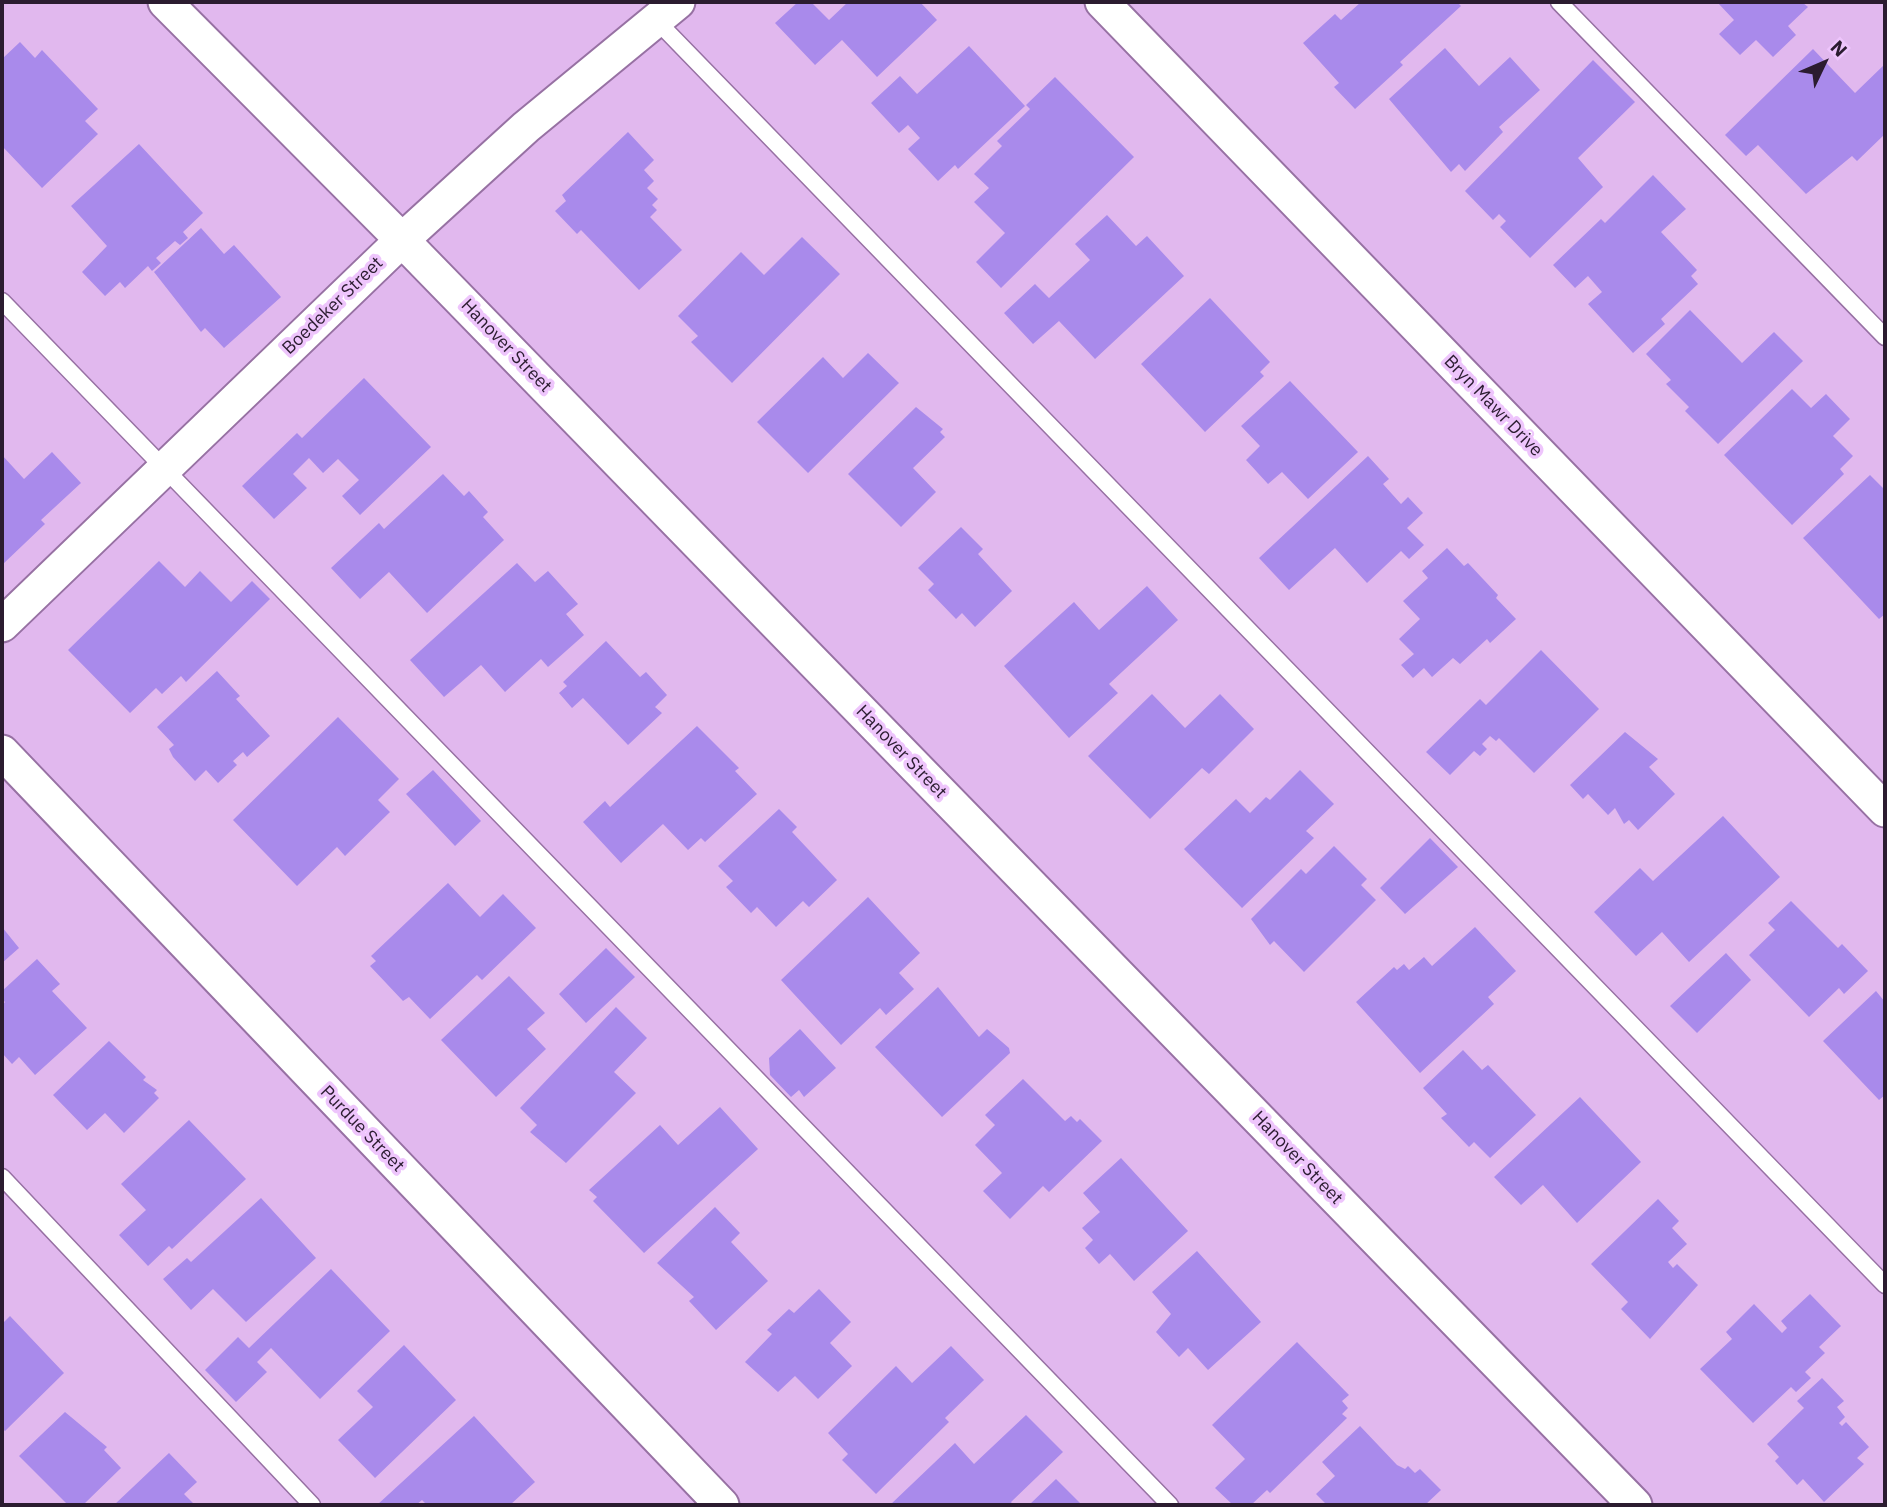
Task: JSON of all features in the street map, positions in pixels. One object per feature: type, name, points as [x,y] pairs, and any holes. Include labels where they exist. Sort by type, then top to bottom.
[{"type":"street","name":"Hanover Street","points":[[165,2],[402,240],[1635,1505]]},
{"type":"street","name":"Bryn Mawr Drive","points":[[1102,2],[1885,810]]},
{"type":"street","name":"Boedeker Street","points":[[2,625],[402,240],[526,127],[666,10]]},
{"type":"street","name":"Purdue Street","points":[[2,752],[722,1505]]},
{"type":"lane","points":[[1559,2],[1885,337]]},
{"type":"lane","points":[[666,10],[1885,1285]]},
{"type":"lane","points":[[2,301],[1170,1505]]},
{"type":"lane","points":[[2,1177],[312,1505]]},
{"type":"building","points":[[798,2],[811,2],[829,20],[848,2],[920,2],[937,20],[877,77],[842,40],[815,65],[775,23]]},
{"type":"building","points":[[1361,2],[1457,2],[1461,6],[1400,62],[1403,65],[1355,109],[1334,87],[1339,83],[1303,43],[1335,14],[1341,20]]},
{"type":"building","points":[[1717,2],[1805,2],[1803,3],[1808,7],[1788,26],[1796,35],[1773,57],[1756,40],[1740,55],[1719,34],[1734,20]]},
{"type":"building","points":[[20,42],[35,58],[42,50],[98,109],[85,121],[98,134],[42,188],[2,146],[2,59]]},
{"type":"building","points":[[969,46],[1025,106],[958,169],[955,165],[938,181],[908,149],[920,138],[908,125],[899,133],[871,103],[900,76],[917,94]]},
{"type":"building","points":[[1445,48],[1479,86],[1510,57],[1540,90],[1499,127],[1503,132],[1465,171],[1459,164],[1451,172],[1389,99]]},
{"type":"building","points":[[1813,49],[1855,93],[1885,64],[1885,134],[1857,161],[1852,156],[1806,194],[1758,145],[1746,156],[1725,135]]},
{"type":"building","points":[[1593,60],[1635,102],[1578,158],[1603,187],[1530,258],[1500,227],[1506,221],[1499,214],[1493,220],[1465,191]]},
{"type":"building","points":[[1055,77],[1134,157],[1001,288],[976,262],[1005,233],[974,202],[989,188],[974,174],[1002,146],[997,141],[1030,109],[1026,105]]},
{"type":"building","points":[[628,132],[654,160],[644,170],[654,181],[647,188],[658,199],[652,205],[657,210],[650,217],[682,250],[639,290],[581,230],[577,234],[555,211],[566,201],[562,195]]},
{"type":"building","points":[[139,144],[203,213],[183,232],[188,238],[180,245],[175,241],[156,258],[161,263],[152,271],[148,266],[125,288],[120,282],[105,296],[82,272],[107,246],[71,206]]},
{"type":"building","points":[[1653,175],[1686,209],[1661,232],[1697,270],[1691,276],[1698,284],[1661,319],[1665,324],[1633,353],[1588,304],[1602,292],[1588,276],[1575,288],[1553,265],[1601,219],[1605,223]]},
{"type":"building","points":[[1107,215],[1136,246],[1147,236],[1184,276],[1095,359],[1059,321],[1033,344],[1004,313],[1035,284],[1049,298],[1090,260],[1075,244]]},
{"type":"building","points":[[201,228],[224,254],[234,245],[281,297],[224,348],[205,328],[201,332],[154,272]]},
{"type":"building","points":[[802,237],[840,274],[732,383],[691,342],[698,336],[678,316],[741,252],[764,275]]},
{"type":"building","points":[[1210,298],[1270,362],[1260,372],[1264,376],[1205,432],[1141,364]]},
{"type":"building","points":[[1690,310],[1742,363],[1774,332],[1803,361],[1718,444],[1685,411],[1689,407],[1666,384],[1671,380],[1646,354]]},
{"type":"building","points":[[868,353],[899,383],[808,473],[757,422],[823,357],[843,378]]},
{"type":"building","points":[[364,378],[431,447],[360,515],[342,496],[359,480],[338,459],[323,473],[309,458],[293,474],[307,488],[274,519],[242,486],[297,433],[302,438]]},
{"type":"building","points":[[1290,381],[1358,452],[1308,499],[1282,472],[1268,484],[1246,460],[1260,446],[1241,426]]},
{"type":"building","points":[[1792,389],[1811,408],[1826,394],[1850,419],[1833,436],[1853,456],[1840,469],[1844,474],[1792,525],[1724,455]]},
{"type":"building","points":[[916,407],[943,429],[940,432],[945,437],[913,468],[936,492],[901,527],[848,474]]},
{"type":"building","points":[[52,452],[81,483],[41,520],[45,524],[2,565],[2,455],[24,479]]},
{"type":"building","points":[[1368,456],[1389,479],[1383,484],[1401,504],[1408,497],[1423,513],[1407,528],[1424,545],[1409,559],[1401,551],[1367,583],[1335,548],[1289,590],[1259,558]]},
{"type":"building","points":[[443,474],[464,496],[469,491],[488,512],[483,517],[504,540],[427,613],[389,572],[360,599],[331,568],[379,523],[384,529]]},
{"type":"building","points":[[1870,475],[1885,490],[1885,614],[1879,619],[1803,538]]},
{"type":"building","points":[[961,527],[983,549],[978,554],[1012,591],[975,627],[962,613],[956,619],[928,590],[934,584],[918,568]]},
{"type":"building","points":[[1447,548],[1464,566],[1468,563],[1516,619],[1490,643],[1487,639],[1460,664],[1453,658],[1432,677],[1424,668],[1413,678],[1401,665],[1414,654],[1399,639],[1420,619],[1403,601],[1428,578],[1422,571]]},
{"type":"building","points":[[159,561],[185,587],[200,571],[231,602],[252,581],[270,599],[186,682],[181,676],[162,694],[156,688],[130,713],[68,650]]},
{"type":"building","points":[[517,563],[535,582],[548,571],[578,604],[566,614],[584,635],[548,667],[541,659],[505,692],[481,665],[444,697],[410,660]]},
{"type":"building","points":[[1147,586],[1178,620],[1109,684],[1118,693],[1069,738],[1004,666],[1074,602],[1099,630]]},
{"type":"building","points":[[606,641],[640,677],[646,672],[667,695],[655,707],[662,713],[628,745],[583,698],[572,708],[559,693],[567,686],[563,682]]},
{"type":"building","points":[[1541,650],[1599,709],[1534,773],[1499,738],[1496,741],[1490,736],[1482,744],[1487,749],[1480,756],[1474,751],[1450,775],[1426,752],[1480,699],[1486,705]]},
{"type":"building","points":[[217,671],[240,696],[236,699],[270,736],[247,757],[243,752],[233,761],[237,765],[218,783],[206,770],[195,781],[173,757],[169,749],[174,745],[157,727]]},
{"type":"building","points":[[1152,694],[1185,728],[1220,694],[1254,729],[1209,774],[1202,768],[1150,819],[1088,756]]},
{"type":"building","points":[[338,717],[399,779],[378,800],[390,812],[345,856],[337,847],[297,886],[233,820]]},
{"type":"building","points":[[697,726],[739,768],[735,771],[757,794],[705,842],[701,838],[688,850],[663,824],[621,863],[583,822],[605,801],[610,807]]},
{"type":"building","points":[[1625,732],[1658,759],[1649,767],[1675,794],[1638,830],[1629,820],[1624,824],[1615,808],[1608,815],[1588,794],[1583,799],[1570,785]]},
{"type":"building","points":[[433,770],[481,821],[455,846],[406,794]]},
{"type":"building","points":[[1300,770],[1334,804],[1306,831],[1314,838],[1242,908],[1184,849],[1236,799],[1250,813],[1266,797],[1270,800]]},
{"type":"building","points":[[779,809],[797,827],[792,832],[837,880],[809,907],[803,901],[776,927],[757,907],[751,913],[726,887],[733,881],[718,866]]},
{"type":"building","points":[[1723,816],[1780,877],[1689,962],[1662,932],[1636,956],[1594,912],[1640,868],[1653,881]]},
{"type":"building","points":[[1430,838],[1458,867],[1405,914],[1380,888]]},
{"type":"building","points":[[1334,846],[1367,879],[1361,885],[1376,900],[1304,972],[1274,941],[1270,945],[1251,919],[1301,869],[1306,874]]},
{"type":"building","points":[[448,883],[480,917],[503,894],[536,928],[482,980],[477,975],[430,1019],[409,997],[403,1001],[370,966],[376,961],[371,956]]},
{"type":"building","points":[[868,897],[920,953],[899,973],[914,989],[886,1015],[880,1008],[841,1045],[781,980]]},
{"type":"building","points":[[1791,901],[1838,948],[1842,944],[1868,971],[1844,994],[1839,988],[1809,1017],[1749,955],[1775,930],[1768,923]]},
{"type":"building","points":[[2,927],[19,948],[2,963]]},
{"type":"building","points":[[1475,927],[1516,971],[1488,997],[1494,1004],[1420,1073],[1356,1002],[1394,967],[1397,970],[1404,964],[1409,970],[1424,957],[1432,966]]},
{"type":"building","points":[[606,948],[635,977],[586,1023],[559,994]]},
{"type":"building","points":[[1726,953],[1751,980],[1697,1033],[1670,1006]]},
{"type":"building","points":[[37,959],[60,984],[52,991],[87,1028],[35,1075],[19,1057],[12,1064],[2,1053],[2,1006],[5,1002],[2,999],[2,991]]},
{"type":"building","points":[[509,976],[545,1013],[527,1029],[546,1049],[496,1097],[441,1040]]},
{"type":"building","points":[[938,987],[979,1037],[987,1029],[1009,1048],[1010,1053],[942,1117],[875,1047]]},
{"type":"building","points":[[1876,991],[1885,1002],[1885,1095],[1879,1100],[1823,1041]]},
{"type":"building","points":[[616,1007],[647,1038],[614,1072],[636,1093],[566,1163],[530,1132],[537,1125],[520,1108]]},
{"type":"building","points":[[800,1029],[836,1068],[804,1097],[799,1090],[791,1097],[770,1075],[769,1058]]},
{"type":"building","points":[[109,1041],[146,1077],[143,1080],[157,1090],[154,1093],[159,1098],[124,1133],[105,1113],[87,1130],[53,1095]]},
{"type":"building","points":[[1463,1050],[1482,1070],[1488,1065],[1536,1115],[1490,1158],[1474,1142],[1469,1147],[1441,1118],[1447,1114],[1423,1088]]},
{"type":"building","points":[[1023,1079],[1065,1121],[1071,1116],[1077,1122],[1080,1119],[1102,1141],[1049,1192],[1043,1186],[1010,1219],[983,1191],[1002,1173],[975,1145],[995,1125],[985,1115]]},
{"type":"building","points":[[1580,1097],[1641,1162],[1577,1223],[1543,1185],[1521,1205],[1494,1177]]},
{"type":"building","points":[[720,1107],[758,1149],[644,1253],[593,1201],[597,1197],[589,1190],[660,1125],[678,1145]]},
{"type":"building","points":[[189,1120],[246,1179],[172,1249],[169,1246],[148,1266],[119,1235],[146,1210],[121,1184]]},
{"type":"building","points":[[1121,1158],[1188,1231],[1134,1281],[1110,1254],[1099,1264],[1085,1248],[1093,1240],[1082,1228],[1100,1212],[1083,1193]]},
{"type":"building","points":[[261,1198],[316,1258],[246,1322],[213,1289],[191,1310],[163,1279],[187,1258],[191,1262]]},
{"type":"building","points":[[1658,1199],[1679,1221],[1672,1228],[1687,1244],[1668,1262],[1673,1268],[1677,1264],[1698,1285],[1650,1339],[1621,1309],[1628,1302],[1591,1264]]},
{"type":"building","points":[[715,1207],[740,1233],[731,1242],[768,1281],[716,1330],[689,1301],[694,1297],[657,1263]]},
{"type":"building","points":[[1197,1251],[1261,1322],[1208,1370],[1188,1348],[1179,1357],[1156,1332],[1171,1314],[1152,1292]]},
{"type":"building","points":[[331,1269],[390,1331],[320,1399],[271,1348],[257,1362],[267,1372],[236,1402],[205,1370],[238,1337],[249,1348]]},
{"type":"building","points":[[819,1289],[851,1322],[830,1343],[852,1366],[818,1399],[795,1376],[778,1392],[745,1362],[772,1334],[767,1330],[789,1309],[794,1313]]},
{"type":"building","points":[[1810,1294],[1841,1326],[1819,1347],[1825,1353],[1805,1372],[1811,1378],[1796,1392],[1791,1387],[1753,1423],[1700,1369],[1732,1339],[1726,1332],[1754,1304],[1782,1333],[1787,1328],[1781,1321]]},
{"type":"building","points":[[10,1316],[64,1373],[5,1431],[2,1428],[2,1324]]},
{"type":"building","points":[[1297,1342],[1349,1395],[1342,1401],[1348,1408],[1342,1414],[1347,1418],[1270,1493],[1267,1490],[1251,1505],[1233,1505],[1215,1488],[1245,1459],[1212,1425]]},
{"type":"building","points":[[404,1345],[456,1400],[375,1478],[338,1440],[373,1407],[357,1391]]},
{"type":"building","points":[[951,1346],[984,1380],[945,1418],[949,1422],[876,1494],[842,1460],[848,1454],[828,1433],[896,1366],[912,1383]]},
{"type":"building","points":[[1822,1378],[1844,1401],[1837,1407],[1845,1417],[1839,1423],[1842,1426],[1846,1422],[1869,1447],[1857,1458],[1864,1464],[1824,1502],[1803,1479],[1797,1485],[1775,1461],[1779,1457],[1767,1444],[1804,1408],[1797,1401]]},
{"type":"building","points":[[65,1412],[107,1447],[104,1450],[121,1468],[83,1505],[68,1505],[19,1456]]},
{"type":"building","points":[[1026,1415],[1063,1452],[1011,1502],[1013,1505],[890,1505],[955,1443],[974,1464]]},
{"type":"building","points":[[474,1416],[535,1482],[510,1505],[427,1505],[422,1500],[416,1505],[377,1505]]},
{"type":"building","points":[[1360,1426],[1397,1465],[1405,1469],[1408,1466],[1415,1473],[1420,1469],[1441,1490],[1425,1505],[1324,1505],[1326,1504],[1316,1494],[1335,1476],[1322,1462]]},
{"type":"building","points":[[169,1453],[197,1482],[184,1494],[195,1505],[114,1505]]},
{"type":"building","points":[[1056,1479],[1082,1505],[1029,1505]]}]
